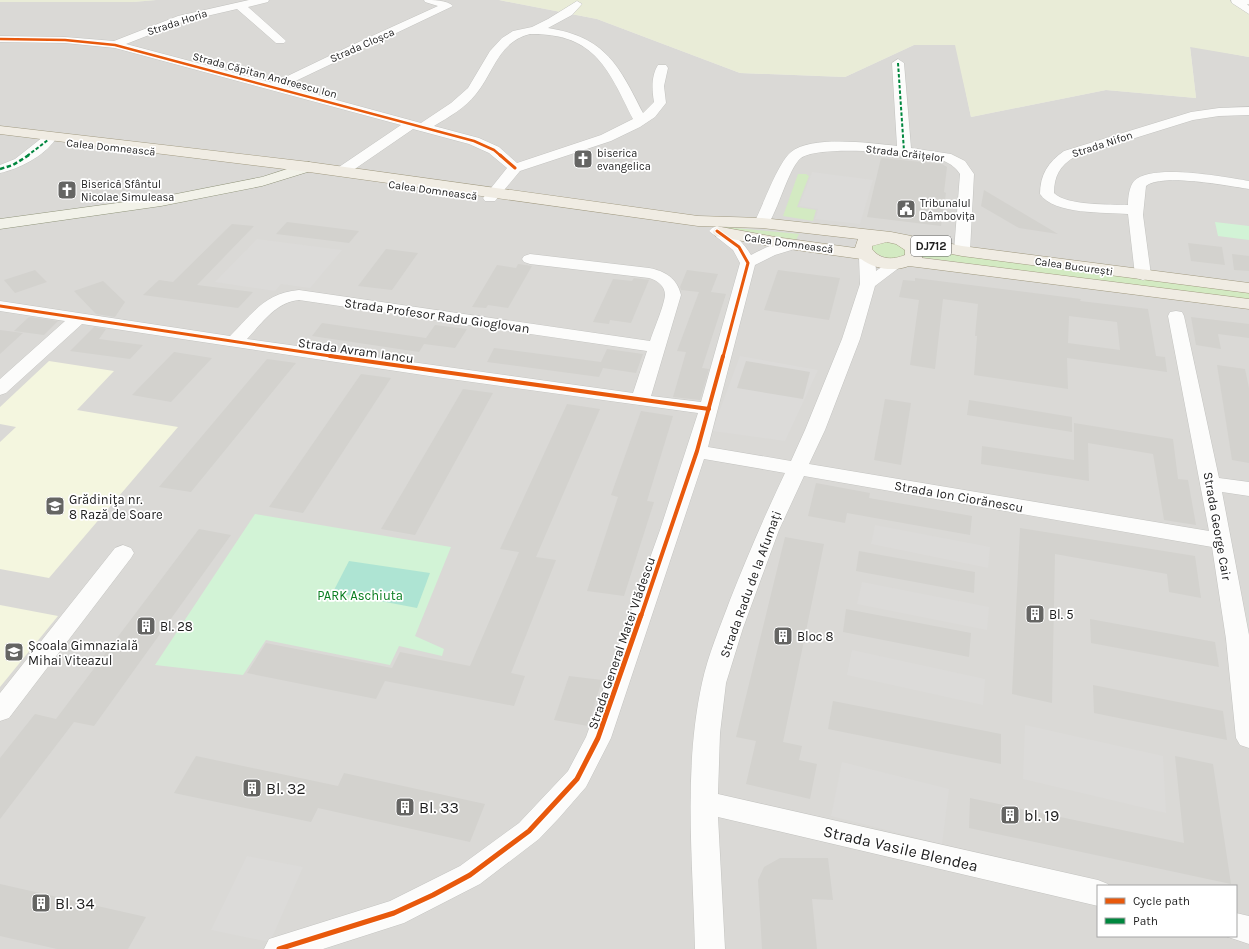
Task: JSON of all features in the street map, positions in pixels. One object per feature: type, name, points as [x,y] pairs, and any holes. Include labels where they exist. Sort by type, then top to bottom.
[{"type":"main road","name":"Calea Domnească","points":[[0,130],[304,169],[492,196],[698,221],[762,223]]},
{"type":"main road","name":"Calea Domnească","points":[[0,134],[341,172],[695,227],[793,245],[866,255],[880,262],[902,262]]},
{"type":"main road","points":[[762,223],[880,237]]},
{"type":"main road","name":"Calea București","points":[[880,237],[900,239],[962,251],[1249,288]]},
{"type":"main road","points":[[866,255],[862,249],[866,241],[880,237]]},
{"type":"main road","points":[[900,239],[907,242],[914,250],[913,258],[902,262]]},
{"type":"main road","name":"Calea București","points":[[902,262],[1249,304]]},
{"type":"street","name":"Strada Horia","points":[[115,45],[182,18],[264,0]]},
{"type":"street","name":"Strada Cloșca","points":[[274,86],[448,6],[429,0]]},
{"type":"street","points":[[1249,1],[1236,1],[1249,11]]},
{"type":"street","points":[[341,172],[466,96],[505,41],[516,35],[535,30],[560,18],[571,11],[577,4]]},
{"type":"street","points":[[238,5],[280,41]]},
{"type":"street","points":[[535,30],[555,31],[564,34],[600,54],[610,65],[640,120]]},
{"type":"street","name":"Strada Căpitan Andreescu Ion","points":[[0,39],[65,40],[115,45],[274,86],[484,146],[494,150],[515,168]]},
{"type":"street","points":[[898,62],[904,152]]},
{"type":"street","points":[[492,196],[515,168],[606,138],[627,128],[656,109],[660,103],[658,86],[662,68]]},
{"type":"street","name":"Strada Nifon","points":[[1135,210],[1080,206],[1052,200],[1047,194],[1047,183],[1053,168],[1060,160],[1080,150],[1179,119],[1219,112],[1249,111]]},
{"type":"street","points":[[0,169],[18,164],[48,140]]},
{"type":"street","name":"Strada Crăițelor","points":[[762,223],[790,164],[796,155],[802,152],[821,147],[850,146],[946,157],[960,164],[967,174],[968,189],[962,251]]},
{"type":"street","points":[[0,224],[105,211],[186,197],[248,184],[304,169]]},
{"type":"street","points":[[1143,275],[1135,210],[1139,185],[1142,181],[1150,178],[1172,176],[1249,185]]},
{"type":"street","points":[[717,232],[739,247],[748,263],[769,252],[793,245]]},
{"type":"street","name":"Strada Radu de la Afumați","points":[[710,949],[704,802],[707,734],[714,683],[731,628],[765,537],[816,430],[845,353],[868,284],[866,255]]},
{"type":"street","points":[[530,259],[649,273],[663,277],[672,287],[673,295],[658,347],[640,400]]},
{"type":"street","points":[[868,284],[902,262]]},
{"type":"street","name":"Strada General Matei Vlădescu","points":[[279,949],[394,913],[434,895],[470,875],[529,831],[566,793],[586,764],[598,738],[697,451],[748,263]]},
{"type":"street","name":"Strada Profesor Radu Gioglovan","points":[[234,342],[275,300],[286,296],[299,295],[658,347]]},
{"type":"street","name":"Strada Avram Iancu","points":[[0,306],[234,342],[709,409]]},
{"type":"street","name":"Strada George Cair","points":[[1176,316],[1212,484],[1222,541],[1238,639],[1249,738]]},
{"type":"street","points":[[0,389],[78,318]]},
{"type":"street","name":"Strada Ion Ciorănescu","points":[[697,451],[1222,541]]},
{"type":"street","points":[[1212,484],[1249,489]]},
{"type":"street","points":[[0,711],[124,553]]},
{"type":"street","name":"Strada Vasile Blendea","points":[[704,802],[1097,894]]},
{"type":"street","points":[[1237,927],[1249,930]]},
{"type":"shaded area","points":[[0,0],[156,0],[133,2],[0,2]]},
{"type":"shaded area","points":[[156,0],[499,0],[597,19],[740,73],[845,77],[914,45],[956,45],[971,117],[1106,90],[1196,98],[1190,46],[1249,57],[1249,949],[0,949],[0,2],[133,2]]},
{"type":"shaded area","points":[[499,0],[1249,0],[1249,57],[1190,47],[1196,98],[1106,90],[971,117],[955,45],[914,45],[845,77],[740,73],[597,19]]},
{"type":"shaded area","points":[[812,172],[873,180],[860,224],[815,219],[818,209],[799,206]]},
{"type":"shaded area","points":[[257,239],[342,250],[310,288],[281,284],[275,291],[215,282]]},
{"type":"shaded area","points":[[740,356],[818,370],[785,441],[712,431]]},
{"type":"shaded area","name":"Grădiniţa nr. 8 Rază de Soare","points":[[49,361],[114,371],[77,410],[178,427],[49,578],[0,569],[0,442],[16,427],[0,424],[0,407]]},
{"type":"shaded area","points":[[875,525],[990,547],[988,568],[871,544]]},
{"type":"shaded area","points":[[862,582],[989,607],[987,630],[857,604]]},
{"type":"shaded area","name":"Școala Gimnazială Mihai Viteazul","points":[[0,605],[58,616],[0,687]]},
{"type":"shaded area","points":[[852,650],[985,679],[983,705],[847,675]]},
{"type":"shaded area","points":[[1025,725],[1163,756],[1166,813],[1023,779]]},
{"type":"shaded area","points":[[842,762],[949,789],[942,844],[831,816]]},
{"type":"shaded area","points":[[247,856],[303,867],[270,942],[211,930]]},
{"type":"green space","points":[[798,174],[806,174],[809,176],[797,207],[816,210],[813,221],[783,216]]},
{"type":"green space","points":[[1215,222],[1249,226],[1249,240],[1218,236]]},
{"type":"green space","points":[[714,226],[799,234],[796,240]]},
{"type":"green space","points":[[886,241],[896,243],[905,248],[906,252],[904,255],[899,257],[886,258],[871,249],[872,245]]},
{"type":"green space","points":[[919,249],[1249,293],[1249,301],[919,257]]},
{"type":"green space","name":"PARK Aschiuta","points":[[255,514],[451,547],[415,636],[444,649],[442,656],[399,646],[390,665],[266,640],[243,675],[155,665]]},
{"type":"green space","points":[[349,561],[430,573],[417,608],[333,592]]},
{"type":"building","name":"Tribunalul Dâmbovița","points":[[881,158],[942,164],[947,167],[944,192],[946,193],[941,226],[867,217]]},
{"type":"building","points":[[984,190],[1058,234],[1019,228],[981,206]]},
{"type":"building","points":[[287,222],[359,231],[349,243],[276,234]]},
{"type":"building","points":[[232,224],[254,226],[197,285],[253,292],[238,308],[143,295],[159,280],[173,282]]},
{"type":"building","points":[[1188,243],[1222,247],[1225,265],[1191,261]]},
{"type":"building","points":[[386,249],[418,253],[392,290],[358,286]]},
{"type":"building","points":[[1232,254],[1249,256],[1249,271],[1234,270]]},
{"type":"building","points":[[518,264],[532,266],[508,308],[488,305],[486,308],[472,307],[497,265],[516,268]]},
{"type":"building","points":[[35,270],[47,282],[15,293],[4,280]]},
{"type":"building","points":[[687,270],[718,274],[711,292],[726,294],[702,368],[709,369],[700,400],[673,397],[686,352],[677,351],[699,292],[681,290],[680,287]]},
{"type":"building","points":[[778,270],[840,278],[829,320],[764,310]]},
{"type":"building","points":[[634,278],[649,280],[631,323],[610,320],[609,324],[593,322],[613,279],[632,281]]},
{"type":"building","points":[[915,278],[1148,309],[1156,356],[1165,357],[1167,372],[1067,358],[1068,389],[974,375],[978,304],[943,299],[935,369],[910,365],[919,300],[899,297],[903,280],[915,281]],"holes":[[[1069,316],[1117,322],[1120,350],[1068,343]]]},
{"type":"building","points":[[103,281],[125,302],[115,317],[96,314],[74,291]]},
{"type":"building","points":[[29,317],[58,321],[44,335],[14,331]]},
{"type":"building","points":[[1191,317],[1249,324],[1249,338],[1218,334],[1221,349],[1196,345]]},
{"type":"building","points":[[322,323],[426,338],[435,325],[467,329],[455,348],[424,344],[419,352],[312,336]]},
{"type":"building","points":[[94,327],[106,329],[99,339],[143,345],[130,359],[70,351]]},
{"type":"building","points":[[0,330],[23,333],[0,354]]},
{"type":"building","points":[[494,348],[601,362],[607,349],[643,354],[636,373],[603,368],[599,377],[487,362]]},
{"type":"building","points":[[174,352],[212,358],[171,402],[132,395]]},
{"type":"building","points":[[267,359],[296,363],[191,492],[159,487]]},
{"type":"building","points":[[746,361],[810,372],[803,399],[737,388]]},
{"type":"building","points":[[1217,365],[1245,369],[1249,388],[1249,463],[1232,460]]},
{"type":"building","points":[[361,374],[391,378],[303,513],[269,507]]},
{"type":"building","points":[[463,389],[493,393],[415,535],[381,529]]},
{"type":"building","points":[[885,399],[911,403],[901,465],[874,460]]},
{"type":"building","points":[[969,400],[1072,417],[1072,432],[967,415]]},
{"type":"building","points":[[567,404],[600,409],[536,557],[556,560],[511,673],[525,676],[514,706],[385,681],[376,699],[247,673],[266,643],[392,668],[400,652],[470,666],[519,552],[500,549]]},
{"type":"building","points":[[641,411],[673,416],[647,501],[654,502],[624,596],[587,591],[618,497],[611,495]]},
{"type":"building","points":[[1074,423],[1173,439],[1178,479],[1188,480],[1196,525],[1164,520],[1153,454],[1088,443],[1089,481],[981,464],[982,446],[1074,460]]},
{"type":"building","points":[[816,483],[870,493],[869,498],[972,516],[970,535],[847,513],[845,523],[808,516]]},
{"type":"building","name":"Bl. 5","points":[[1020,528],[1195,556],[1201,598],[1169,592],[1167,574],[1055,554],[1052,703],[1012,694]]},
{"type":"building","name":"Bl. 28","points":[[199,529],[231,535],[94,726],[74,722],[0,819],[0,758],[35,714],[56,719]]},
{"type":"building","name":"Bloc 8","points":[[785,537],[824,544],[783,742],[802,746],[799,760],[817,764],[810,799],[746,784],[756,741],[736,737]]},
{"type":"building","points":[[859,551],[975,572],[974,593],[856,571]]},
{"type":"building","points":[[846,609],[971,633],[969,657],[843,632]]},
{"type":"building","points":[[1090,619],[1215,642],[1219,667],[1091,643]]},
{"type":"building","points":[[569,676],[602,680],[588,726],[554,720]]},
{"type":"building","points":[[1093,685],[1223,711],[1227,740],[1094,713]]},
{"type":"building","points":[[833,701],[1001,734],[1001,764],[828,729]]},
{"type":"building","points":[[196,756],[338,786],[344,773],[485,804],[470,842],[318,808],[311,822],[174,793]]},
{"type":"building","name":"bl. 19","points":[[1175,756],[1213,764],[1231,884],[969,828],[970,798],[1184,843]]},
{"type":"building","points":[[780,858],[828,858],[833,900],[812,899],[817,949],[762,949],[758,880],[764,867]]},
{"type":"building","name":"Bl. 34","points":[[0,884],[146,917],[128,949],[57,949],[0,936]]},
{"type":"marked path","points":[[898,63],[904,151]]},
{"type":"marked path","points":[[0,169],[7,168],[20,162],[48,140]]},
{"type":"cycle path","points":[[0,39],[65,40],[115,45],[474,141],[494,150],[515,168]]},
{"type":"cycle path","points":[[279,949],[394,913],[433,895],[470,875],[529,831],[577,779],[598,738],[671,530],[697,451],[743,286],[748,263],[739,247],[717,231]]},
{"type":"cycle path","points":[[0,306],[354,360],[709,409]]},
{"type":"place","name":"biserica evangelica","points":[[583,159]]},
{"type":"place","name":"Biserică Sfântul Nicolae Simuleasa","points":[[67,190]]},
{"type":"place","name":"Tribunalul Dâmbovița","points":[[906,209]]},
{"type":"place","name":"Grădiniţa nr. 8 Rază de Soare","points":[[55,506]]},
{"type":"place","name":"Bl. 5","points":[[1035,614]]},
{"type":"place","name":"Bl. 28","points":[[146,626]]},
{"type":"place","name":"Bloc 8","points":[[783,636]]},
{"type":"place","name":"Școala Gimnazială Mihai Viteazul","points":[[14,652]]},
{"type":"place","name":"Bl. 32","points":[[252,788]]},
{"type":"place","name":"Bl. 33","points":[[405,807]]},
{"type":"place","name":"bl. 19","points":[[1010,815]]},
{"type":"place","name":"Bl. 34","points":[[41,903]]}]
